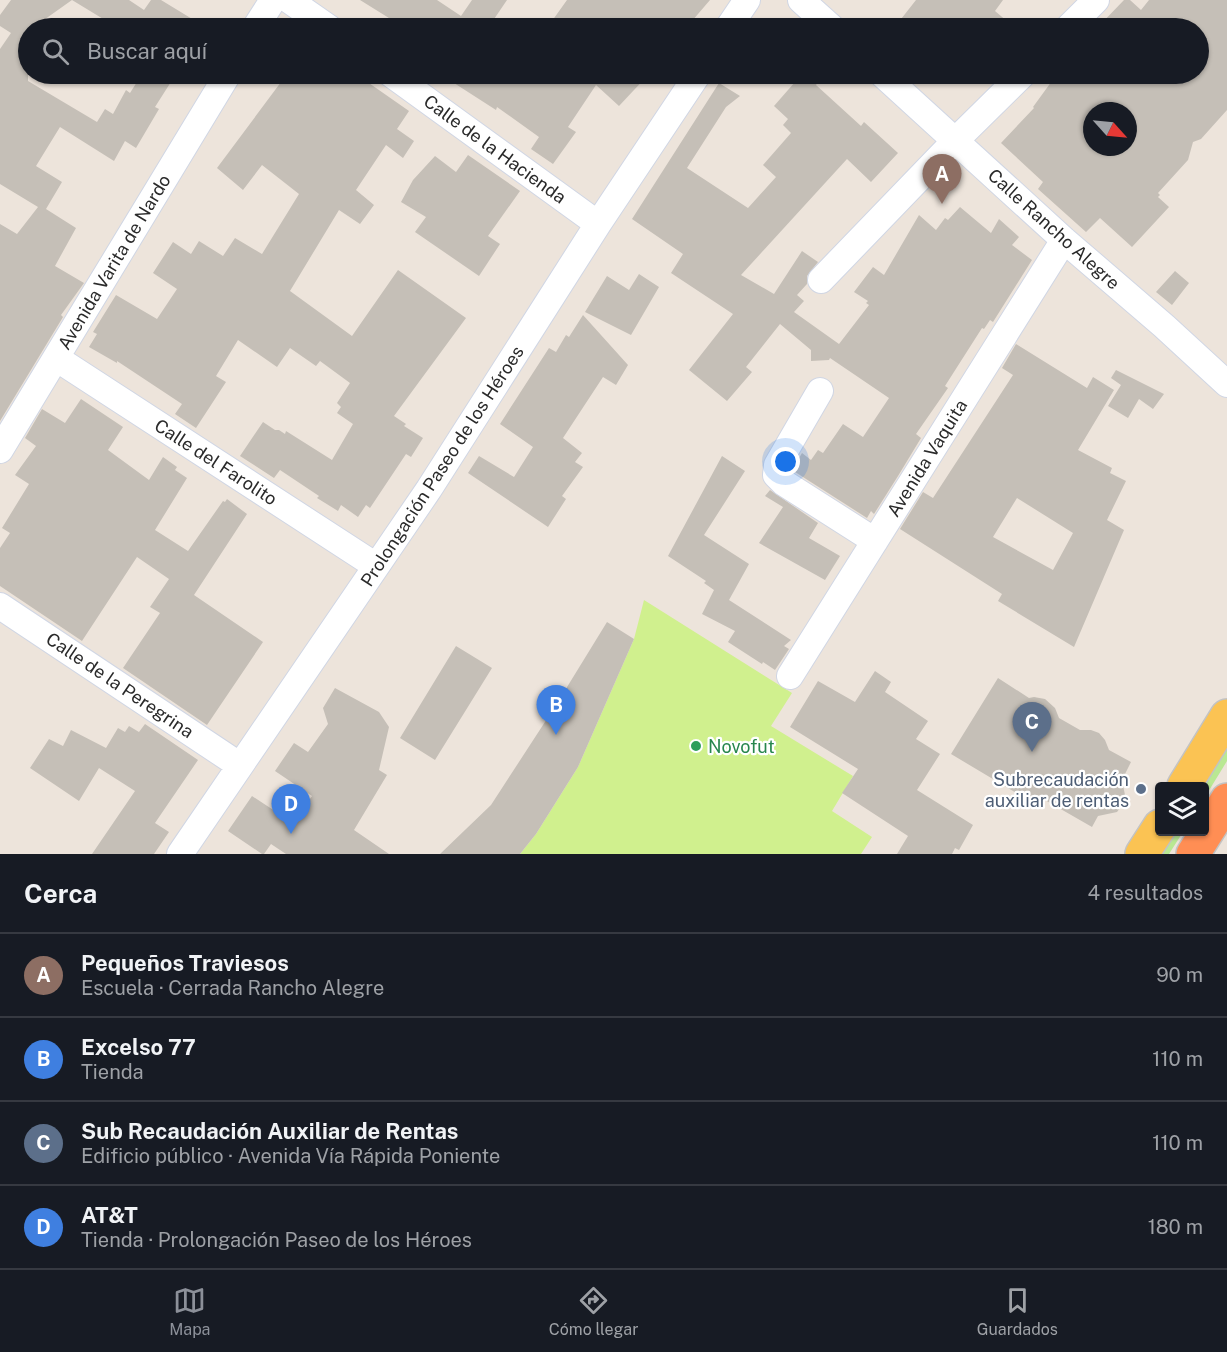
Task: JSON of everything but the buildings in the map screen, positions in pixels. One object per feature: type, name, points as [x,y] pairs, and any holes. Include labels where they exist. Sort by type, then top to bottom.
[{"type":"highway","points":[[1193,854],[1227,800]]},
{"type":"main road","points":[[1186,782],[1227,716]]},
{"type":"main road","points":[[1142,854],[1155,834]]},
{"type":"street","points":[[261,18],[273,0]]},
{"type":"street","points":[[289,0],[315,18]]},
{"type":"street","points":[[735,18],[747,0]]},
{"type":"street","points":[[801,0],[821,18]]},
{"type":"street","points":[[1078,18],[1096,0]]},
{"type":"street","name":"Avenida Varita de Nardo","points":[[0,450],[222,84]]},
{"type":"street","name":"Calle de la Hacienda","points":[[405,84],[598,224]]},
{"type":"street","name":"Prolongación Paseo de los Héroes","points":[[180,854],[435,480],[598,224],[691,84]]},
{"type":"street","name":"Calle Rancho Alegre","points":[[893,84],[1064,240],[1227,384]]},
{"type":"street","points":[[821,280],[1013,84]]},
{"type":"street","name":"Avenida Vaquita","points":[[790,676],[1064,240]]},
{"type":"street","name":"Calle del Farolito","points":[[56,358],[376,566]]},
{"type":"street","points":[[820,391],[777,465],[776,475],[783,483],[875,541]]},
{"type":"street","name":"Calle de la Peregrina","points":[[0,606],[239,765]]},
{"type":"green space","name":"Novofut","points":[[644,600],[792,693],[771,726],[853,776],[832,811],[872,837],[861,854],[520,854],[536,834],[578,767],[634,639]]},
{"type":"green space","points":[[1227,734],[1227,761],[1209,790],[1209,782],[1197,782]]},
{"type":"green space","points":[[1163,836],[1180,836],[1169,854],[1152,854]]},
{"type":"place","name":"Pequeños Traviesos","points":[[942,204]]},
{"type":"place","name":"Excelso 77","points":[[556,735]]},
{"type":"place","name":"Novofut","points":[[696,746]]},
{"type":"place","name":"Sub Recaudación Auxiliar de Rentas","points":[[1032,752]]},
{"type":"place","name":"Subrecaudación auxiliar de rentas","points":[[1141,789]]},
{"type":"place","name":"AT&T","points":[[291,834]]}]
